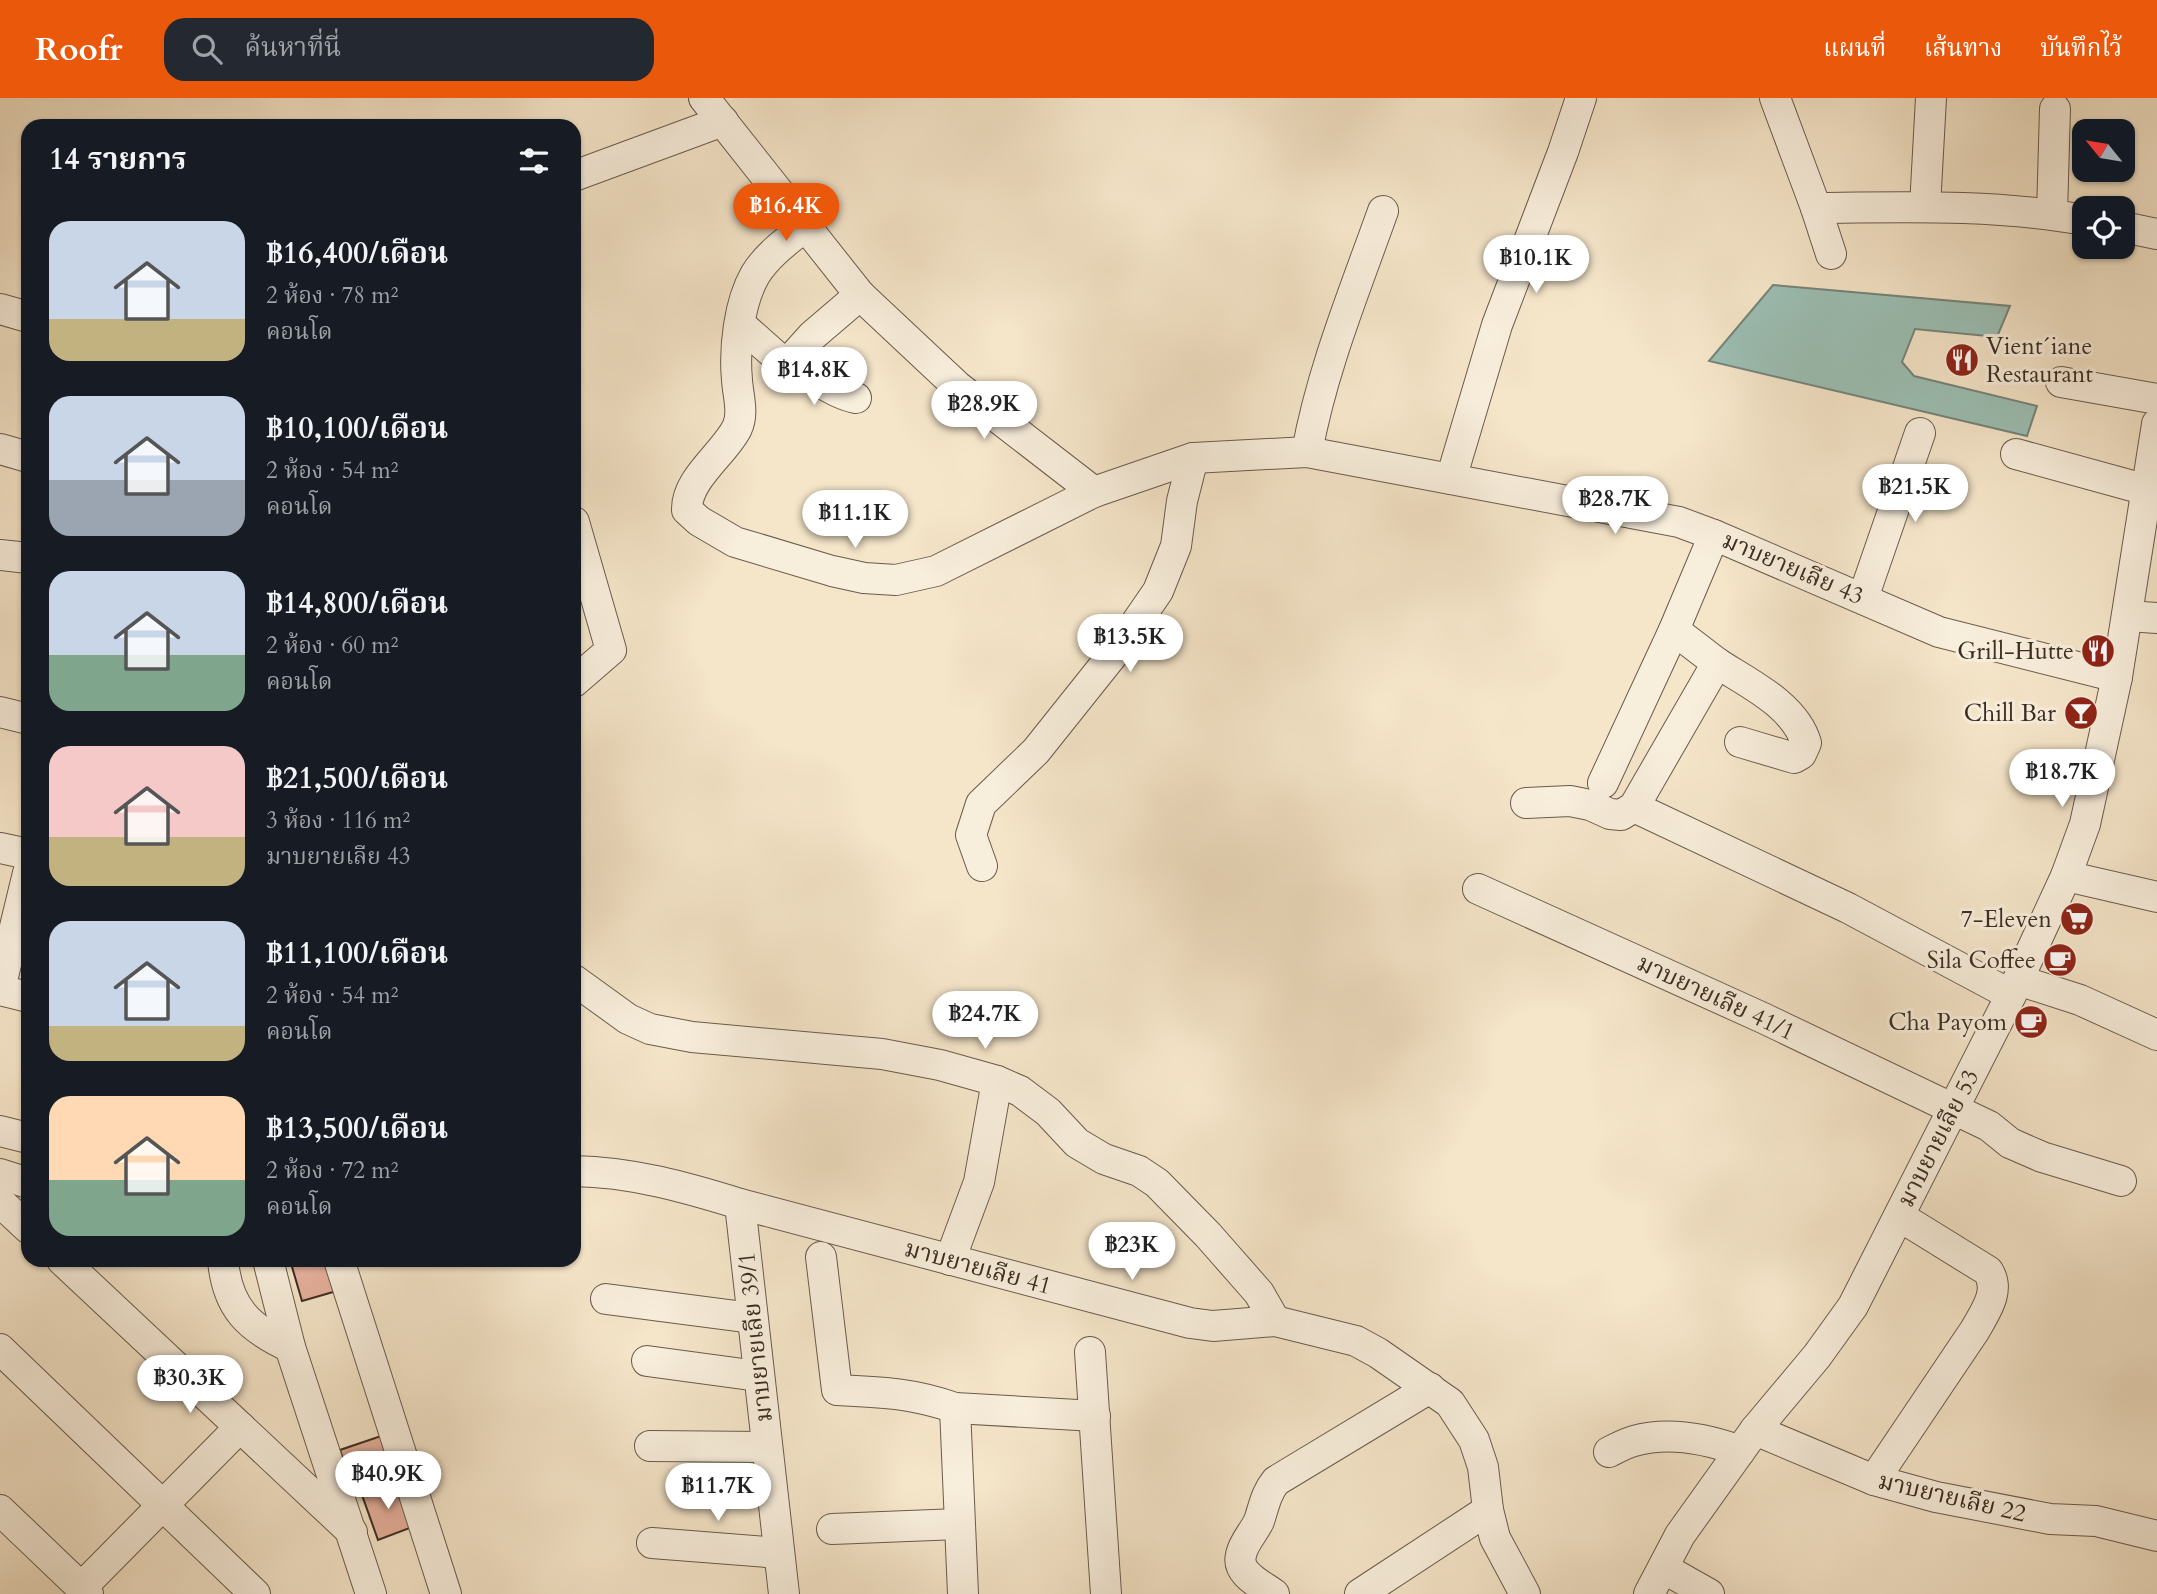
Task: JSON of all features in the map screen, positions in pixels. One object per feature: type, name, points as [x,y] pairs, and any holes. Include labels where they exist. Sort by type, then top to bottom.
[{"type":"street","points":[[704,98],[860,295],[957,386],[1094,492]]},
{"type":"street","points":[[1451,479],[1497,326],[1581,98]]},
{"type":"street","points":[[1774,98],[1831,254]]},
{"type":"street","points":[[1925,207],[1931,98]]},
{"type":"street","points":[[2052,214],[2055,109]]},
{"type":"street","points":[[581,173],[723,121]]},
{"type":"street","points":[[1816,208],[1925,207],[2052,214],[2072,218]]},
{"type":"street","points":[[1307,452],[1324,380],[1383,211]]},
{"type":"street","points":[[806,226],[782,245],[756,273],[747,295],[741,325],[786,365],[804,371],[844,396],[856,398]]},
{"type":"street","points":[[2135,229],[2157,234]]},
{"type":"street","points":[[786,365],[812,336],[860,295]]},
{"type":"street","points":[[0,309],[21,315]]},
{"type":"street","name":"มาบยายเลีย 43","points":[[741,325],[736,379],[741,412],[737,427],[700,476],[687,502],[687,510],[699,521],[735,542],[832,570],[864,578],[896,580],[936,572],[1094,492],[1193,457],[1307,452],[1679,522],[1939,632],[2117,677]]},
{"type":"street","points":[[2061,382],[2157,399]]},
{"type":"street","name":"มาบยายเลีย 53","points":[[1656,1581],[1680,1535],[1747,1440],[1817,1356],[1853,1306],[2015,987],[2066,876],[2085,824],[2117,677],[2157,424]]},
{"type":"street","points":[[1863,598],[1920,433]]},
{"type":"street","points":[[0,449],[21,455]]},
{"type":"street","points":[[2016,454],[2147,490]]},
{"type":"street","points":[[982,866],[971,835],[981,804],[1035,751],[1123,642],[1158,591],[1176,546],[1182,501],[1193,457]]},
{"type":"street","points":[[1603,783],[1674,630],[1714,535]]},
{"type":"street","points":[[581,546],[611,650],[581,676]]},
{"type":"street","points":[[0,555],[21,557]]},
{"type":"street","points":[[2128,616],[2157,618]]},
{"type":"street","points":[[1674,630],[1717,663],[1779,704],[1798,726],[1806,743],[1801,754],[1794,758],[1740,742]]},
{"type":"street","points":[[1526,803],[1570,801],[1621,815],[1634,807],[1717,663]]},
{"type":"street","points":[[0,712],[21,717]]},
{"type":"street","points":[[1634,807],[2015,987],[2080,1000],[2157,1035]]},
{"type":"street","points":[[0,848],[21,853]]},
{"type":"street","points":[[2066,876],[2157,897]]},
{"type":"street","name":"มาบยายเลีย 41/1","points":[[1478,889],[1763,1018],[1989,1126],[2010,1143],[2042,1157],[2121,1181]]},
{"type":"street","points":[[21,902],[0,990],[21,995]]},
{"type":"street","points":[[581,985],[628,1019],[650,1029],[692,1037],[882,1054],[940,1065],[998,1081],[1020,1091],[1048,1112],[1077,1143],[1104,1158],[1139,1171],[1157,1183],[1259,1293],[1275,1321]]},
{"type":"street","points":[[950,1260],[979,1182],[998,1081]]},
{"type":"street","points":[[0,1131],[21,1136]]},
{"type":"street","name":"มาบยายเลีย 41","points":[[581,1171],[610,1171],[676,1184],[740,1204],[1191,1323],[1213,1326],[1275,1321],[1356,1341],[1450,1403],[1474,1440],[1483,1467],[1488,1510],[1496,1538],[1525,1594]]},
{"type":"street","points":[[0,1174],[21,1181]]},
{"type":"street","points":[[0,1202],[21,1222]]},
{"type":"street","name":"มาบยายเลีย 39/1","points":[[740,1204],[784,1594]]},
{"type":"street","points":[[1874,1480],[1975,1330],[1989,1305],[1993,1289],[1992,1277],[1988,1271],[1899,1216]]},
{"type":"street","points":[[821,1257],[836,1390],[901,1393],[955,1408],[1095,1416]]},
{"type":"street","points":[[69,1267],[352,1532]]},
{"type":"street","points":[[224,1267],[230,1293],[240,1313],[265,1336],[290,1347]]},
{"type":"street","points":[[270,1267],[290,1347],[370,1594]]},
{"type":"street","points":[[340,1267],[446,1594]]},
{"type":"street","points":[[606,1299],[752,1318]]},
{"type":"street","points":[[0,1349],[255,1594]]},
{"type":"street","points":[[1090,1352],[1106,1594]]},
{"type":"street","points":[[647,1361],[758,1376]]},
{"type":"street","points":[[1275,1594],[1246,1574],[1240,1556],[1258,1522],[1270,1488],[1276,1481],[1430,1388]]},
{"type":"street","points":[[955,1408],[963,1594]]},
{"type":"street","points":[[0,1510],[85,1591],[163,1505],[240,1427]]},
{"type":"street","name":"มาบยายเลีย 22","points":[[1609,1452],[1635,1440],[1676,1436],[1711,1441],[1747,1440],[1936,1497],[2050,1519],[2096,1521],[2157,1536]]},
{"type":"street","points":[[650,1446],[766,1447]]},
{"type":"street","points":[[1360,1594],[1488,1510]]},
{"type":"street","points":[[832,1529],[959,1524]]},
{"type":"street","points":[[652,1543],[779,1553]]},
{"type":"street","points":[[1656,1581],[1709,1594]]},
{"type":"water","points":[[1773,285],[2010,306],[1997,337],[1915,329],[1902,362],[1914,376],[2037,406],[2027,436],[1709,361]]},
{"type":"building","points":[[292,1267],[332,1267],[340,1290],[302,1301]]},
{"type":"building","points":[[384,1435],[396,1472],[352,1487],[340,1450]]},
{"type":"building","points":[[399,1482],[415,1526],[378,1540],[362,1495]]},
{"type":"place","name":"Vient´iane Restaurant","points":[[1962,360]]},
{"type":"place","name":"Grill-Hutte","points":[[2098,651]]},
{"type":"place","name":"Chill Bar","points":[[2081,713]]},
{"type":"place","name":"7-Eleven","points":[[2077,919]]},
{"type":"place","name":"Sila Coffee","points":[[2060,960]]},
{"type":"place","name":"Cha Payom","points":[[2031,1022]]}]
